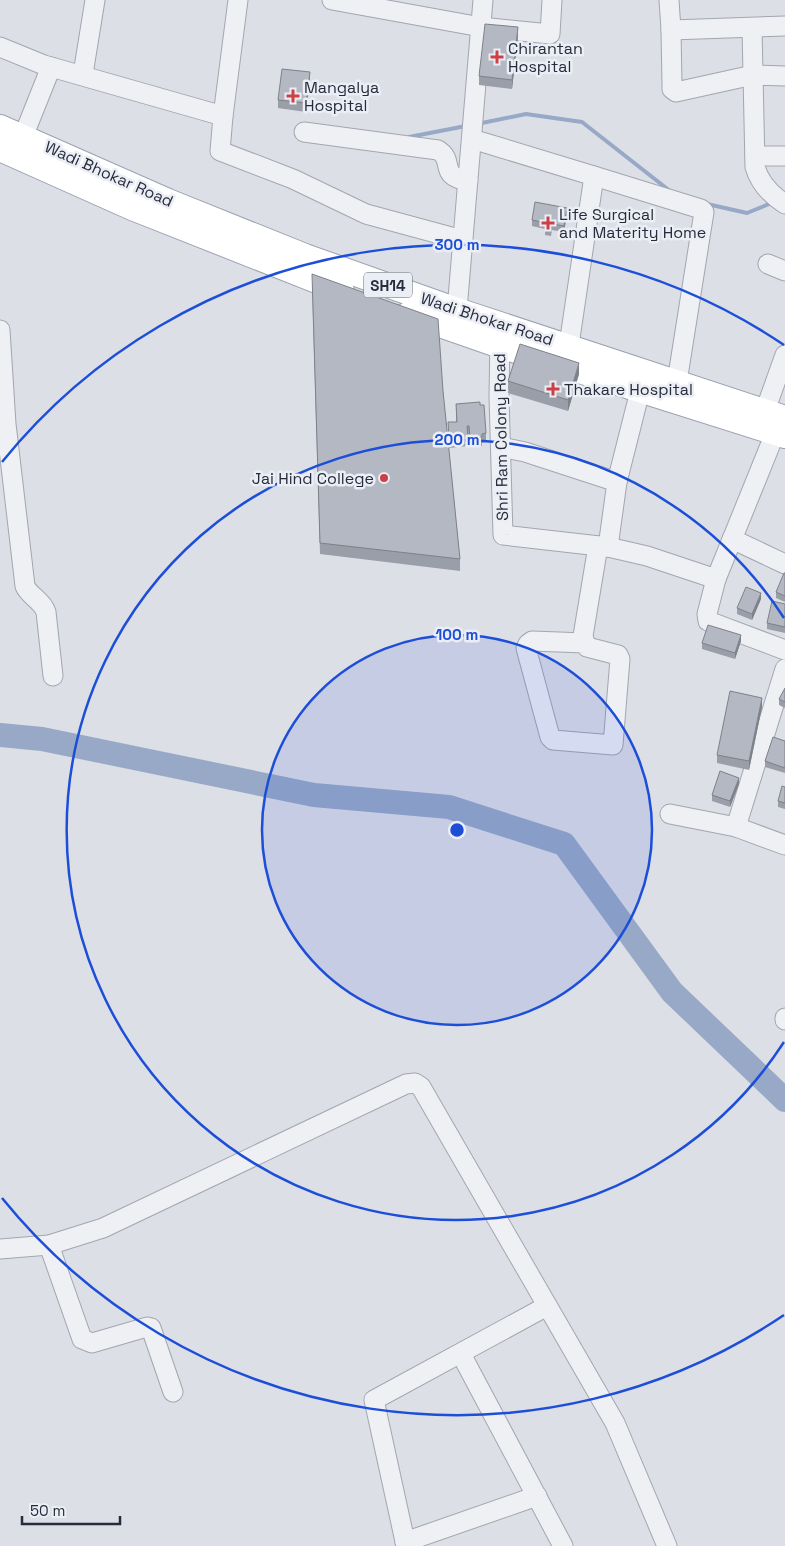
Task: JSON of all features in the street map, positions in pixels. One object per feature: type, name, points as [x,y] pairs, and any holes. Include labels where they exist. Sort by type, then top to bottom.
[{"type":"main road","name":"Wadi Bhokar Road","points":[[0,127],[23,137],[136,199],[327,285],[500,335],[778,423]]},
{"type":"main road","name":"Wadi Bhokar Road","points":[[0,149],[136,199],[457,310],[500,335],[569,345],[642,380],[677,382],[778,423]]},
{"type":"street","points":[[83,74],[95,0]]},
{"type":"street","points":[[238,0],[220,151],[293,180],[366,214],[462,240]]},
{"type":"street","points":[[332,0],[392,5],[481,27],[550,34],[552,0]]},
{"type":"street","points":[[457,310],[483,0]]},
{"type":"street","points":[[669,0],[674,91],[753,75],[785,76]]},
{"type":"street","points":[[672,30],[785,26]]},
{"type":"street","points":[[752,28],[754,156],[758,178],[768,192],[784,204]]},
{"type":"street","points":[[0,47],[51,67],[83,74],[223,116]]},
{"type":"street","points":[[23,137],[51,67]]},
{"type":"street","points":[[304,132],[438,150],[445,156],[452,176],[468,181]]},
{"type":"street","points":[[472,135],[594,176],[701,209],[704,212],[677,382]]},
{"type":"street","points":[[754,156],[785,156]]},
{"type":"street","points":[[569,345],[594,176]]},
{"type":"street","points":[[0,330],[3,424],[26,588],[44,605],[53,676]]},
{"type":"street","name":"Shri Ram Colony Road","points":[[500,335],[503,535],[603,546]]},
{"type":"street","points":[[785,355],[778,423],[716,579],[707,614],[708,621],[785,650]]},
{"type":"street","points":[[585,643],[532,641],[526,648],[550,737],[553,740],[610,746],[615,743],[620,659],[614,652],[588,647],[583,636],[642,380]]},
{"type":"street","name":"Shri Ram Colony Road","points":[[501,447],[525,452],[617,482]]},
{"type":"street","points":[[732,539],[785,564]]},
{"type":"street","points":[[603,546],[647,556],[716,579]]},
{"type":"street","points":[[736,827],[785,669]]},
{"type":"street","points":[[670,814],[736,827],[785,844]]},
{"type":"street","points":[[0,1249],[49,1245],[103,1228],[406,1084],[415,1083],[422,1087],[615,1423],[667,1546]]},
{"type":"street","points":[[49,1245],[82,1339],[92,1343],[147,1327],[151,1328],[173,1392]]},
{"type":"street","points":[[537,1496],[406,1544],[374,1400],[547,1306]]},
{"type":"street","points":[[461,1354],[564,1546]]},
{"type":"building","points":[[485,24],[518,27],[512,80],[479,76]]},
{"type":"building","points":[[282,69],[310,72],[306,103],[278,100]]},
{"type":"building","points":[[535,202],[567,208],[564,226],[552,224],[551,230],[545,229],[547,223],[532,220]]},
{"type":"building","name":"Jai Hind College","points":[[312,274],[438,319],[443,391],[460,559],[320,543]]},
{"type":"building","points":[[520,344],[579,363],[568,400],[508,381]]},
{"type":"building","points":[[480,402],[480,405],[484,405],[486,433],[482,434],[482,437],[470,437],[469,426],[467,426],[468,438],[449,439],[448,422],[457,422],[456,404]]},
{"type":"building","points":[[785,573],[785,596],[776,592]]},
{"type":"building","points":[[746,587],[761,593],[752,614],[737,608]]},
{"type":"building","points":[[772,601],[785,604],[785,627],[767,623]]},
{"type":"building","points":[[708,625],[741,635],[735,653],[702,643]]},
{"type":"building","points":[[785,688],[785,702],[779,699]]},
{"type":"building","points":[[730,691],[762,698],[749,761],[717,755]]},
{"type":"building","points":[[773,737],[785,741],[785,768],[765,761]]},
{"type":"building","points":[[720,771],[739,778],[730,801],[712,795]]},
{"type":"building","points":[[782,786],[785,787],[785,803],[778,801]]},
{"type":"waterway","points":[[477,124],[526,114],[582,122],[670,191]]},
{"type":"waterway","points":[[409,137],[466,126]]},
{"type":"waterway","points":[[707,204],[747,213],[774,202]]},
{"type":"waterway","points":[[0,735],[42,739],[314,795],[449,807],[564,844],[672,992],[785,1100]]},
{"type":"place","name":"Chirantan Hospital","points":[[497,57]]},
{"type":"place","name":"Mangalya Hospital","points":[[293,96]]},
{"type":"place","name":"Life Surgical and Materity Home","points":[[548,223]]},
{"type":"place","name":"Thakare Hospital","points":[[553,389]]},
{"type":"place","name":"Jai Hind College","points":[[384,478]]}]
